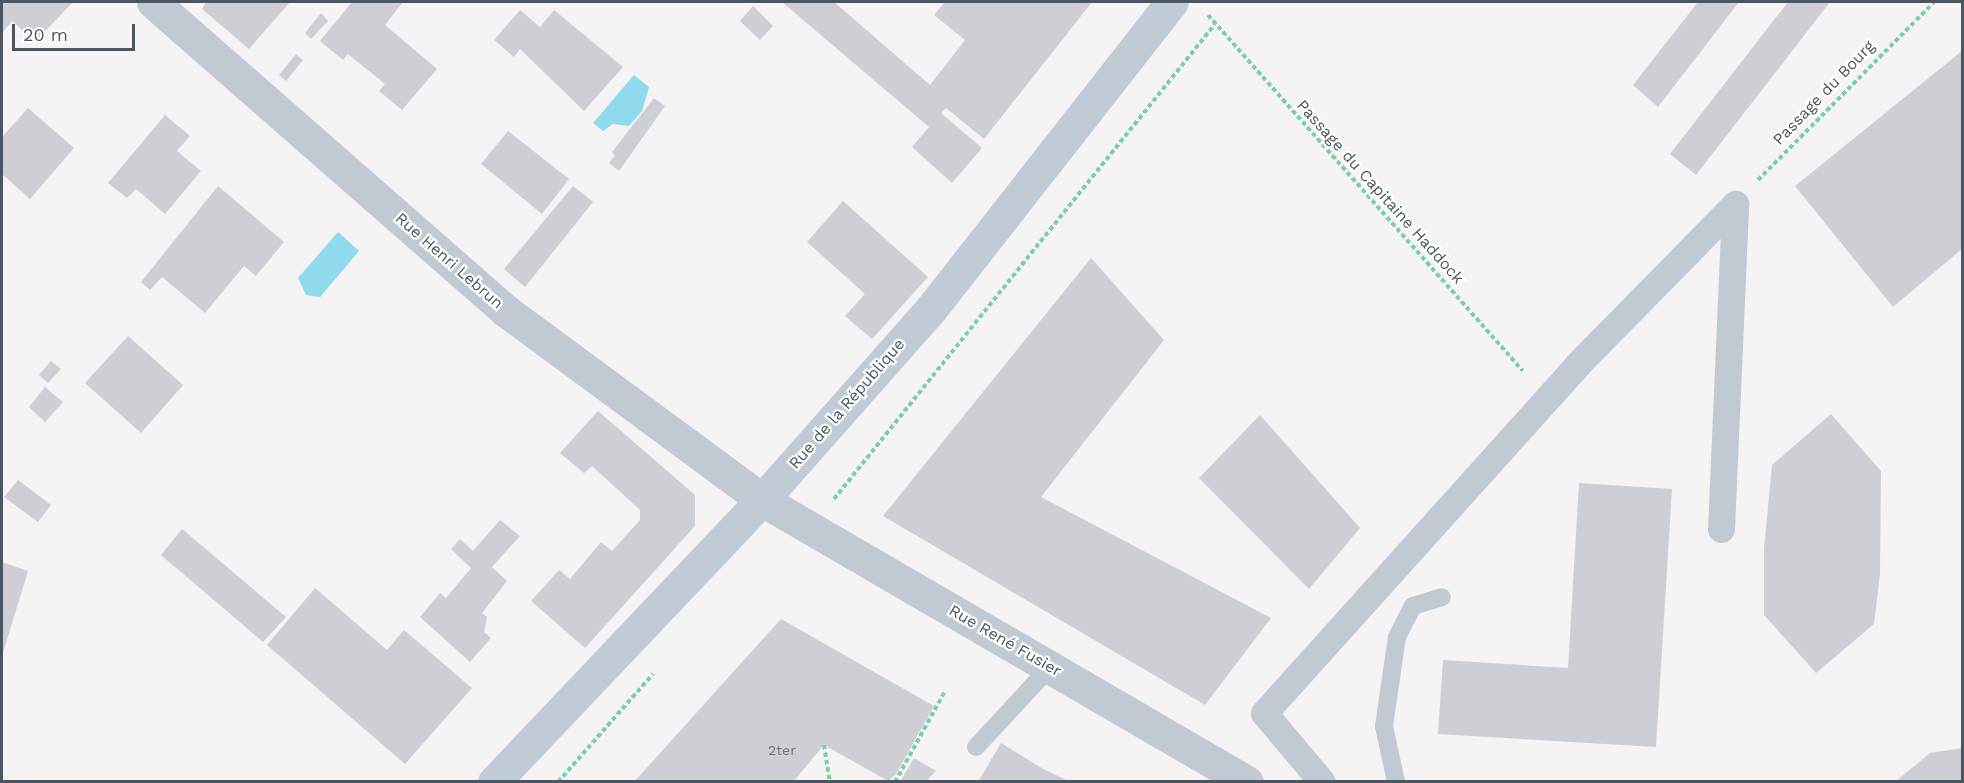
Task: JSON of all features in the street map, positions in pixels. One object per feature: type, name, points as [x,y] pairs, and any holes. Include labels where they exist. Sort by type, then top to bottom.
[{"type":"main road","name":"Rue de la République","points":[[494,782],[762,500],[931,309],[1187,5]]},
{"type":"street","name":"Rue Henri Lebrun","points":[[153,2],[506,311],[762,500]]},
{"type":"street","points":[[1322,782],[1264,713],[1547,398],[1735,204]]},
{"type":"street","points":[[1720,529],[1735,204]]},
{"type":"street","name":"Rue René Fusier","points":[[762,500],[812,526],[1247,782]]},
{"type":"lane","points":[[1393,780],[1384,726],[1397,637],[1413,606],[1442,597]]},
{"type":"lane","points":[[976,747],[1050,667]]},
{"type":"path","name":"Passage du Bourg","points":[[1735,204],[1934,2]]},
{"type":"path","name":"Passage du Capitaine Haddock","points":[[1187,5],[1215,24],[1547,398]]},
{"type":"path","points":[[812,526],[1215,24]]},
{"type":"path","points":[[895,782],[944,693]]},
{"type":"path","points":[[824,745],[830,782]]},
{"type":"water","points":[[634,75],[649,87],[642,111],[629,126],[613,124],[603,131],[593,123]]},
{"type":"water","points":[[338,232],[359,251],[320,297],[306,295],[298,278]]},
{"type":"building","points":[[2,2],[73,2],[35,42],[12,21],[2,33]]},
{"type":"building","points":[[206,2],[290,2],[249,49],[202,9]]},
{"type":"building","points":[[352,2],[403,2],[385,25],[437,69],[402,110],[379,91],[385,84],[348,54],[343,60],[320,41]]},
{"type":"building","points":[[782,2],[834,2],[930,85],[965,40],[934,15],[945,2],[1092,2],[984,139],[946,108],[941,113],[982,148],[952,183],[912,147],[929,127]]},
{"type":"building","points":[[1698,2],[1739,2],[1658,107],[1633,85]]},
{"type":"building","points":[[1788,2],[1830,2],[1696,175],[1670,154]]},
{"type":"building","points":[[753,6],[773,26],[760,40],[740,21]]},
{"type":"building","points":[[520,10],[540,27],[554,10],[623,67],[584,111],[520,49],[514,57],[494,40]]},
{"type":"building","points":[[321,13],[328,21],[311,39],[305,33]]},
{"type":"building","points":[[1962,51],[1962,249],[1893,307],[1795,186]]},
{"type":"building","points":[[296,54],[303,60],[286,81],[279,75]]},
{"type":"building","points":[[654,98],[665,106],[619,171],[609,163],[615,156],[612,152]]},
{"type":"building","points":[[28,108],[74,148],[30,199],[2,174],[2,137]]},
{"type":"building","points":[[165,115],[190,136],[177,151],[201,171],[165,214],[136,189],[127,198],[108,183]]},
{"type":"building","points":[[508,131],[569,179],[542,214],[481,164]]},
{"type":"building","points":[[218,186],[284,242],[256,276],[244,266],[205,313],[162,277],[150,290],[141,282]]},
{"type":"building","points":[[573,186],[593,202],[525,287],[504,269]]},
{"type":"building","points":[[843,201],[928,277],[872,339],[845,316],[865,294],[807,242]]},
{"type":"building","points":[[1091,258],[1164,340],[1041,497],[1271,618],[1205,705],[883,516]]},
{"type":"building","points":[[128,336],[183,385],[141,433],[85,383]]},
{"type":"building","points":[[51,361],[61,369],[48,383],[39,375]]},
{"type":"building","points":[[45,387],[63,402],[45,422],[29,407]]},
{"type":"building","points":[[598,411],[695,495],[695,526],[585,648],[531,601],[559,570],[570,579],[601,542],[612,551],[640,520],[640,510],[592,466],[584,473],[560,453]]},
{"type":"building","points":[[1831,414],[1881,471],[1880,574],[1874,624],[1816,673],[1764,615],[1764,549],[1772,465]]},
{"type":"building","points":[[1260,415],[1360,528],[1309,589],[1199,478]]},
{"type":"building","points":[[18,480],[51,505],[38,522],[4,497]]},
{"type":"building","points":[[1579,483],[1672,489],[1656,747],[1438,734],[1443,660],[1568,668]]},
{"type":"building","points":[[500,520],[520,536],[492,567],[507,581],[482,613],[487,617],[484,632],[491,638],[470,662],[420,617],[440,593],[446,598],[471,568],[451,549],[460,539],[473,551]]},
{"type":"building","points":[[182,529],[286,617],[263,642],[161,555]]},
{"type":"building","points":[[2,562],[28,571],[2,656]]},
{"type":"building","points":[[315,588],[387,650],[404,630],[472,688],[405,764],[267,645]]},
{"type":"building","points":[[781,619],[934,706],[896,774],[888,781],[824,745],[793,782],[634,782]]},
{"type":"building","points":[[1001,743],[1045,770],[1071,782],[978,782]]},
{"type":"building","points":[[1962,748],[1962,782],[1895,782],[1930,753]]},
{"type":"building","points":[[914,758],[936,771],[925,782],[900,782]]}]
